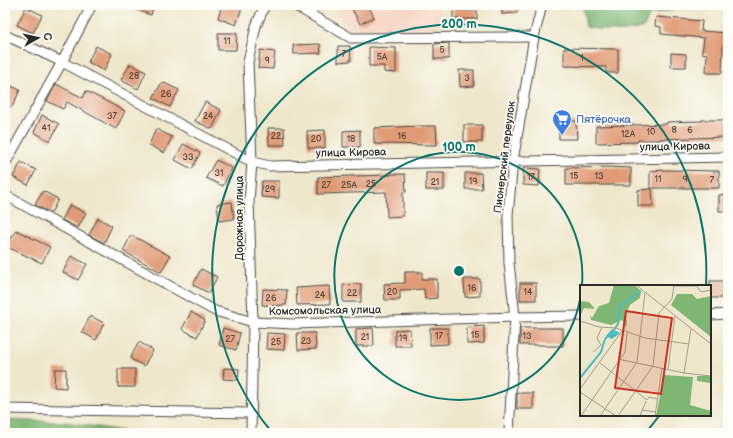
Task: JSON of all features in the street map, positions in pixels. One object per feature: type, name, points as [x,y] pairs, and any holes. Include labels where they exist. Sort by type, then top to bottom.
[{"type":"street","points":[[5,164],[92,5]]},
{"type":"street","name":"Дорожная улица","points":[[250,433],[253,322],[249,202],[252,162],[248,62],[256,26],[265,5]]},
{"type":"street","points":[[294,5],[351,38],[534,38]]},
{"type":"street","name":"Пионерский переулок","points":[[509,433],[515,316],[509,263],[508,216],[513,161],[534,38],[542,5]]},
{"type":"street","name":"улица Кирова","points":[[5,35],[62,62],[252,162],[270,166],[728,157]]},
{"type":"street","name":"Комсомольская улица","points":[[5,195],[215,311],[253,322],[293,324],[515,316],[580,316]]},
{"type":"street","points":[[711,315],[728,314]]},
{"type":"street","points":[[5,409],[251,413]]},
{"type":"shaded area","points":[[333,5],[440,5],[439,32],[348,31]]},
{"type":"green space","points":[[586,5],[690,5],[660,13],[650,14],[644,27],[629,31],[608,31],[586,27],[583,9]]},
{"type":"green space","points":[[5,420],[65,422],[138,433],[5,433]]},
{"type":"building","points":[[125,5],[154,5],[151,15]]},
{"type":"building","points":[[222,5],[243,5],[236,25],[218,18]]},
{"type":"building","points":[[350,5],[368,5],[374,17],[360,24]]},
{"type":"building","points":[[502,5],[517,5],[517,13],[502,14]]},
{"type":"building","points":[[453,6],[477,6],[477,19],[453,19]]},
{"type":"building","points":[[26,7],[42,15],[33,33],[17,25]]},
{"type":"building","points":[[656,17],[702,21],[701,31],[728,33],[727,47],[723,46],[722,73],[706,73],[707,54],[702,53],[704,38],[661,34],[661,27],[655,26]]},
{"type":"building","points":[[218,33],[237,33],[236,50],[218,50]]},
{"type":"building","points":[[449,43],[449,59],[434,59],[434,44]]},
{"type":"building","points":[[320,44],[321,53],[294,54],[293,45]]},
{"type":"building","points":[[96,46],[112,54],[104,71],[88,62]]},
{"type":"building","points":[[338,46],[350,46],[351,61],[338,62]]},
{"type":"building","points":[[369,47],[396,48],[396,73],[384,72],[384,66],[369,66]]},
{"type":"building","points":[[564,48],[618,49],[618,73],[606,73],[606,67],[564,66]]},
{"type":"building","points":[[260,50],[275,52],[273,69],[258,68]]},
{"type":"building","points":[[671,53],[686,54],[686,67],[671,67]]},
{"type":"building","points":[[130,64],[146,72],[138,89],[121,80]]},
{"type":"building","points":[[459,70],[474,70],[474,86],[460,87]]},
{"type":"building","points":[[162,82],[179,90],[170,107],[153,98]]},
{"type":"building","points":[[5,83],[20,90],[12,107],[5,104]]},
{"type":"building","points":[[56,84],[83,98],[86,91],[125,111],[116,129],[67,102],[63,109],[47,101]]},
{"type":"building","points":[[205,102],[221,110],[212,129],[195,121]]},
{"type":"building","points":[[42,115],[59,124],[50,141],[34,132]]},
{"type":"building","points":[[728,120],[728,137],[596,143],[596,126],[667,124],[667,122]]},
{"type":"building","points":[[559,121],[576,121],[577,139],[559,139]]},
{"type":"building","points":[[464,125],[482,125],[482,142],[464,142]]},
{"type":"building","points":[[436,126],[437,145],[374,144],[374,128]]},
{"type":"building","points":[[268,128],[284,128],[285,145],[269,145]]},
{"type":"building","points":[[156,129],[172,137],[164,153],[149,145]]},
{"type":"building","points":[[325,130],[325,148],[308,148],[307,131]]},
{"type":"building","points":[[360,130],[360,147],[343,147],[343,131]]},
{"type":"building","points":[[183,144],[200,153],[192,169],[175,160]]},
{"type":"building","points":[[216,160],[232,168],[223,186],[206,178]]},
{"type":"building","points":[[21,162],[36,170],[28,185],[13,177]]},
{"type":"building","points":[[523,168],[540,169],[539,186],[523,185]]},
{"type":"building","points":[[566,168],[631,168],[631,185],[566,185]]},
{"type":"building","points":[[650,171],[719,171],[719,188],[650,188]]},
{"type":"building","points":[[426,173],[444,173],[444,190],[426,190]]},
{"type":"building","points":[[465,173],[481,173],[482,189],[465,189]]},
{"type":"building","points":[[405,174],[406,192],[403,192],[403,216],[387,217],[386,192],[318,194],[318,177]]},
{"type":"building","points":[[262,181],[279,181],[279,198],[261,197]]},
{"type":"building","points":[[652,189],[653,206],[638,206],[638,190]]},
{"type":"building","points":[[43,191],[58,199],[51,213],[35,205]]},
{"type":"building","points":[[728,194],[728,211],[719,211],[719,195]]},
{"type":"building","points":[[232,202],[234,219],[219,221],[217,204]]},
{"type":"building","points":[[70,205],[86,213],[78,228],[62,220]]},
{"type":"building","points":[[98,218],[112,226],[104,243],[89,235]]},
{"type":"building","points":[[16,230],[50,247],[42,263],[7,247]]},
{"type":"building","points":[[131,235],[170,256],[161,272],[123,251]]},
{"type":"building","points":[[71,256],[87,264],[78,280],[63,272]]},
{"type":"building","points":[[201,269],[217,277],[209,293],[193,285]]},
{"type":"building","points":[[405,272],[422,272],[422,279],[437,279],[437,298],[425,299],[424,289],[400,290],[400,300],[385,300],[384,284],[405,283]]},
{"type":"building","points":[[464,279],[480,279],[480,296],[465,297]]},
{"type":"building","points":[[710,281],[728,281],[728,298],[711,298]]},
{"type":"building","points":[[520,283],[536,283],[536,300],[520,300]]},
{"type":"building","points":[[361,284],[361,302],[343,302],[343,285]]},
{"type":"building","points":[[329,286],[330,304],[297,305],[296,288]]},
{"type":"building","points":[[263,289],[287,290],[286,305],[262,305]]},
{"type":"building","points":[[191,312],[205,320],[197,337],[182,329]]},
{"type":"building","points":[[90,316],[104,323],[96,340],[82,332]]},
{"type":"building","points":[[484,326],[484,343],[467,344],[467,327]]},
{"type":"building","points":[[223,328],[240,333],[236,350],[219,345]]},
{"type":"building","points":[[373,328],[374,346],[356,346],[356,329]]},
{"type":"building","points":[[430,328],[448,328],[448,344],[430,345]]},
{"type":"building","points":[[520,328],[563,328],[563,346],[520,345]]},
{"type":"building","points":[[410,329],[411,346],[395,346],[395,330]]},
{"type":"building","points":[[267,333],[285,334],[284,350],[266,349]]},
{"type":"building","points":[[297,333],[315,333],[316,349],[298,350]]},
{"type":"building","points":[[139,342],[153,350],[144,366],[131,359]]},
{"type":"building","points":[[224,368],[239,369],[238,380],[223,379]]},
{"type":"building","points":[[55,369],[66,369],[66,388],[54,387]]},
{"type":"building","points":[[118,369],[135,369],[135,387],[118,387]]},
{"type":"building","points":[[517,393],[533,393],[533,409],[517,409]]},
{"type":"place","name":"Пятёрочка","points":[[562,136]]}]
